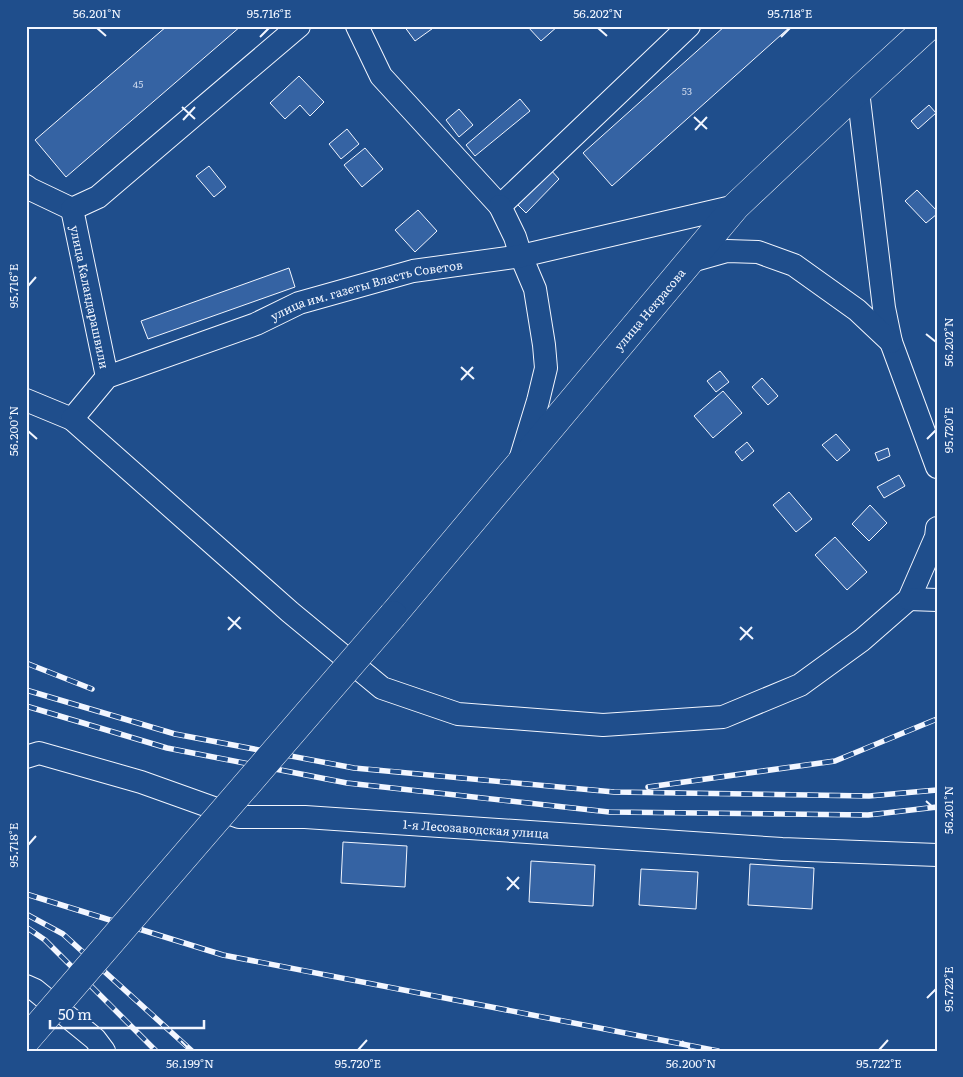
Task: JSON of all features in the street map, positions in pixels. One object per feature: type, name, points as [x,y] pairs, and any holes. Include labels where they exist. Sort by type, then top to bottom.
[{"type":"main road","name":"улица Некрасова","points":[[26,1040],[392,615],[736,206],[930,26]]},
{"type":"street","name":"улица Каландарашвили","points":[[107,377],[72,209],[98,197],[299,26]]},
{"type":"street","points":[[357,26],[381,76],[500,206],[536,289],[546,368],[519,463]]},
{"type":"street","points":[[500,206],[689,26]]},
{"type":"street","points":[[930,26],[937,33]]},
{"type":"street","points":[[858,91],[884,308],[891,342],[937,467]]},
{"type":"street","points":[[26,186],[72,209]]},
{"type":"street","name":"улица им. газеты Власть Советов","points":[[107,377],[256,324],[299,303],[413,272],[521,256],[736,206]]},
{"type":"street","points":[[688,262],[727,251],[758,252],[794,265],[858,310],[891,342]]},
{"type":"street","points":[[72,419],[107,377]]},
{"type":"street","points":[[26,400],[72,419],[290,612],[382,688],[458,714],[603,726],[723,717],[800,685],[862,640],[909,599],[936,537],[937,528]]},
{"type":"street","points":[[909,599],[937,600]]},
{"type":"street","name":"1-я Лесозаводская улица","points":[[26,757],[39,753],[123,776],[239,816],[305,816],[782,849],[937,855]]},
{"type":"street","points":[[26,986],[35,990],[94,1039],[104,1051]]},
{"type":"building","points":[[167,26],[241,26],[66,177],[35,140]]},
{"type":"building","points":[[404,26],[436,26],[415,41]]},
{"type":"building","points":[[527,26],[558,26],[541,41]]},
{"type":"building","points":[[725,26],[791,26],[612,186],[583,153]]},
{"type":"building","points":[[299,76],[324,102],[310,116],[300,105],[285,119],[270,103]]},
{"type":"building","points":[[520,99],[530,111],[475,156],[466,145]]},
{"type":"building","points":[[929,105],[936,113],[918,129],[911,121]]},
{"type":"building","points":[[459,109],[473,125],[459,137],[446,120]]},
{"type":"building","points":[[347,129],[359,144],[341,159],[329,144]]},
{"type":"building","points":[[365,148],[383,169],[362,187],[344,165]]},
{"type":"building","points":[[209,166],[226,187],[214,197],[196,176]]},
{"type":"building","points":[[550,169],[559,179],[526,213],[516,203]]},
{"type":"building","points":[[917,190],[937,211],[937,214],[926,223],[905,201]]},
{"type":"building","points":[[418,210],[437,231],[415,252],[395,230]]},
{"type":"building","points":[[289,268],[295,287],[148,339],[141,321]]},
{"type":"building","points":[[720,371],[729,382],[716,392],[707,381]]},
{"type":"building","points":[[762,378],[778,396],[768,405],[752,387]]},
{"type":"building","points":[[723,391],[742,413],[713,438],[694,416]]},
{"type":"building","points":[[836,434],[850,450],[837,461],[822,445]]},
{"type":"building","points":[[747,442],[754,451],[742,461],[735,452]]},
{"type":"building","points":[[888,448],[890,456],[878,461],[875,453]]},
{"type":"building","points":[[899,475],[905,486],[884,498],[877,487]]},
{"type":"building","points":[[789,492],[812,519],[796,532],[773,505]]},
{"type":"building","points":[[870,505],[887,523],[869,541],[852,524]]},
{"type":"building","points":[[835,537],[867,572],[847,590],[815,555]]},
{"type":"building","points":[[343,842],[407,846],[405,887],[341,883]]},
{"type":"building","points":[[531,861],[595,865],[593,906],[529,902]]},
{"type":"building","points":[[750,864],[814,868],[812,909],[748,905]]},
{"type":"building","points":[[641,869],[698,872],[696,909],[639,905]]},
{"type":"railway","points":[[26,663],[92,689]]},
{"type":"railway","points":[[26,690],[175,734],[354,768],[614,792],[869,796],[937,790]]},
{"type":"railway","points":[[26,706],[167,748],[347,783],[609,812],[868,815],[937,807]]},
{"type":"railway","points":[[648,787],[835,761],[937,719]]},
{"type":"railway","points":[[26,894],[223,955],[718,1051]]},
{"type":"railway","points":[[26,914],[63,934],[192,1051]]},
{"type":"railway","points":[[26,927],[45,940],[156,1051]]}]
